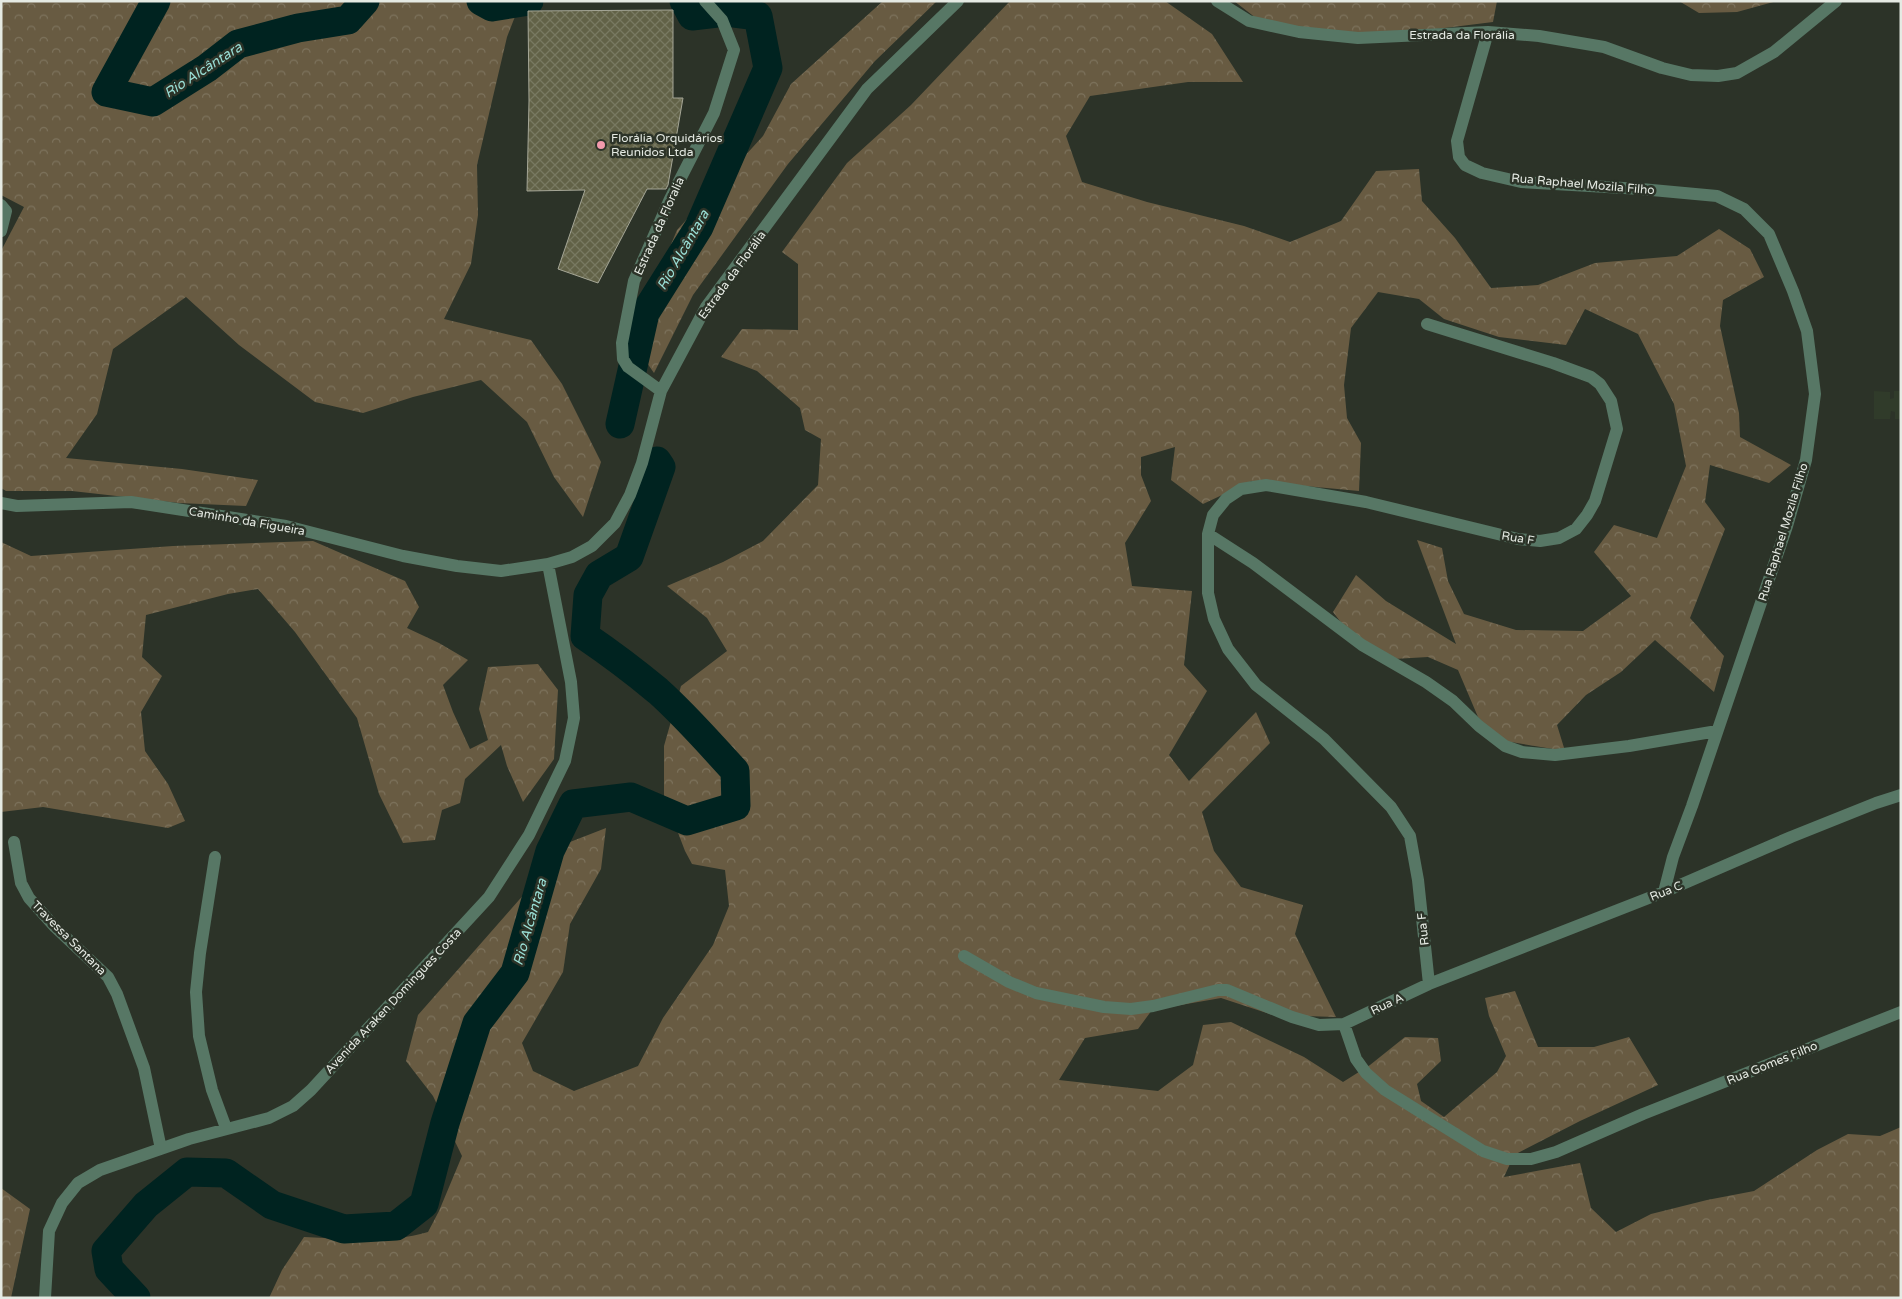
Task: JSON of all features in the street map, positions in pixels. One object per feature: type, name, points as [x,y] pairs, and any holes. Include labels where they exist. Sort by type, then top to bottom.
[{"type":"street","name":"Estrada da Floralia","points":[[662,392],[628,367],[623,359],[622,343],[634,281],[670,199],[714,113],[734,50],[722,20],[705,1]]},
{"type":"street","name":"Estrada da Florália","points":[[548,564],[572,557],[592,546],[615,523],[630,496],[639,471],[662,392],[706,307],[867,89],[958,1]]},
{"type":"street","name":"Estrada da Florália","points":[[1216,1],[1249,21],[1299,32],[1358,38],[1488,32],[1539,36],[1604,47],[1662,68],[1691,75],[1718,76],[1736,73],[1774,52],[1836,1]]},
{"type":"street","name":"Rua Raphael Mozila Filho","points":[[1488,32],[1457,141],[1459,157],[1465,165],[1482,172],[1522,182],[1641,189],[1717,196],[1744,209],[1768,234],[1793,291],[1806,331],[1815,394],[1806,460],[1787,526],[1673,857],[1664,892]]},
{"type":"street","points":[[1,205],[6,211],[1,231]]},
{"type":"street","name":"Rua F","points":[[1427,324],[1553,363],[1591,377],[1600,384],[1611,401],[1617,429],[1595,501],[1576,529],[1559,538],[1540,541],[1518,539],[1366,502],[1266,484],[1241,489],[1226,499],[1213,514],[1208,534],[1208,593],[1214,620],[1228,649],[1256,685],[1324,739],[1391,807],[1410,836],[1418,880],[1429,984]]},
{"type":"street","name":"Caminho da Figueira","points":[[1,503],[17,506],[130,502],[286,526],[403,556],[457,566],[501,571],[548,564]]},
{"type":"street","points":[[1208,534],[1253,563],[1362,645],[1426,682],[1453,701],[1479,726],[1505,746],[1522,752],[1555,755],[1629,746],[1717,731]]},
{"type":"street","name":"Avenida Araken Domingues Costa","points":[[45,1298],[49,1231],[62,1203],[78,1183],[100,1170],[226,1128],[269,1118],[293,1106],[489,897],[529,835],[565,761],[574,718],[571,682],[548,564]]},
{"type":"street","name":"Rua C","points":[[1429,984],[1664,892],[1791,837],[1876,803],[1901,796]]},
{"type":"street","name":"Travessa Santana","points":[[14,842],[21,883],[29,898],[55,927],[108,977],[117,994],[144,1068],[161,1149]]},
{"type":"street","points":[[215,857],[200,952],[196,992],[199,1036],[212,1090],[226,1128]]},
{"type":"street","points":[[964,956],[1009,982],[1036,993],[1104,1007],[1131,1009],[1153,1006],[1218,990],[1226,990],[1292,1018],[1318,1025],[1344,1024]]},
{"type":"street","name":"Rua A","points":[[1344,1024],[1429,984]]},
{"type":"street","name":"Rua Gomes Filho","points":[[1344,1024],[1356,1059],[1384,1090],[1483,1151],[1507,1159],[1531,1159],[1556,1152],[1643,1114],[1901,1012]]},
{"type":"shaded area","points":[[1874,391],[1890,392],[1890,399],[1894,398],[1894,391],[1901,391],[1901,419],[1895,419],[1895,412],[1891,411],[1890,419],[1874,419]]},
{"type":"green space","points":[[1,1],[521,1],[507,37],[477,165],[478,215],[471,264],[444,319],[531,340],[562,384],[601,462],[583,517],[554,477],[527,422],[481,380],[413,397],[363,413],[315,402],[239,345],[186,297],[113,349],[97,414],[66,458],[182,469],[258,480],[246,506],[179,503],[72,491],[6,491],[1,488],[1,251],[24,207],[1,195]]},
{"type":"green space","points":[[883,1],[937,1],[875,61],[788,164],[693,295],[654,373],[631,340],[677,230],[763,136],[791,84]]},
{"type":"green space","points":[[1010,1],[1165,1],[1212,34],[1243,82],[1188,82],[1090,96],[1066,136],[1082,182],[1147,202],[1244,226],[1290,242],[1341,221],[1376,171],[1419,169],[1422,201],[1455,238],[1491,288],[1538,285],[1595,263],[1677,256],[1719,229],[1750,249],[1764,277],[1723,300],[1720,326],[1739,413],[1740,437],[1791,465],[1769,483],[1710,465],[1705,502],[1725,529],[1690,618],[1724,656],[1714,692],[1655,640],[1621,672],[1586,695],[1557,725],[1565,751],[1499,740],[1478,717],[1458,670],[1428,657],[1394,659],[1349,633],[1333,612],[1356,575],[1386,601],[1456,644],[1417,540],[1442,548],[1448,581],[1464,614],[1516,630],[1583,631],[1631,596],[1594,552],[1614,525],[1657,538],[1686,466],[1674,404],[1638,334],[1585,309],[1566,345],[1499,337],[1444,319],[1419,299],[1378,292],[1351,328],[1344,385],[1347,418],[1361,443],[1359,491],[1252,481],[1203,504],[1171,480],[1175,447],[1141,457],[1141,475],[1151,501],[1125,543],[1132,586],[1192,591],[1184,665],[1207,691],[1169,755],[1189,781],[1256,712],[1270,743],[1202,812],[1214,851],[1241,887],[1303,905],[1295,934],[1336,1017],[1273,1015],[1221,998],[1152,1010],[1138,1029],[1085,1038],[1059,1080],[1158,1091],[1193,1065],[1203,1025],[1231,1022],[1304,1057],[1343,1082],[1370,1065],[1405,1037],[1438,1038],[1441,1061],[1417,1084],[1421,1101],[1444,1117],[1497,1072],[1506,1056],[1489,1016],[1485,998],[1515,991],[1538,1047],[1594,1047],[1629,1037],[1658,1085],[1580,1121],[1514,1155],[1504,1177],[1580,1163],[1591,1208],[1616,1232],[1651,1214],[1754,1191],[1817,1150],[1848,1134],[1880,1136],[1901,1127],[1901,1298],[269,1298],[282,1270],[304,1237],[382,1239],[413,1236],[428,1232],[462,1156],[433,1096],[406,1061],[418,1015],[570,842],[606,828],[601,869],[570,924],[563,972],[522,1043],[533,1071],[574,1091],[638,1066],[663,1018],[713,945],[729,906],[725,870],[692,864],[685,851],[664,796],[664,746],[681,686],[727,651],[707,618],[667,586],[723,562],[763,541],[818,485],[821,439],[805,430],[800,408],[757,371],[721,357],[742,329],[798,330],[798,264],[782,252],[847,163],[911,105]]},
{"type":"green space","points":[[1234,1],[1497,1],[1493,22],[1364,38],[1265,25]]},
{"type":"green space","points":[[1679,1],[1777,1],[1737,12],[1699,13]]},
{"type":"green space","points":[[313,541],[405,581],[419,607],[407,628],[439,643],[468,660],[443,685],[470,749],[488,740],[479,709],[488,667],[538,664],[558,690],[554,759],[523,802],[507,766],[501,745],[465,779],[460,803],[442,810],[435,840],[403,843],[379,794],[357,718],[295,632],[258,589],[228,594],[146,615],[142,657],[162,676],[141,712],[145,751],[168,784],[185,821],[168,828],[43,807],[1,812],[1,542],[31,556],[173,546]]},
{"type":"green space","points":[[1,1188],[30,1209],[11,1298],[1,1298]]},
{"type":"building","points":[[673,10],[673,98],[683,98],[668,185],[666,189],[647,189],[598,283],[558,269],[585,190],[527,191],[528,11]]},
{"type":"waterway","name":"Rio Alcântara","points":[[156,1],[106,92],[153,102],[207,68],[238,44],[298,28],[348,20],[365,1]]},
{"type":"waterway","name":"Rio Alcântara","points":[[481,1],[492,7],[529,1]]},
{"type":"waterway","name":"Rio Alcântara","points":[[620,424],[645,313],[699,227],[768,68],[758,16],[726,12],[692,16],[684,1]]},
{"type":"waterway","name":"Rio Alcântara","points":[[136,1298],[109,1269],[106,1251],[146,1205],[187,1172],[226,1173],[272,1205],[344,1229],[396,1226],[424,1204],[445,1123],[477,1023],[515,973],[550,851],[573,804],[631,797],[687,821],[736,806],[735,771],[688,720],[658,691],[585,636],[588,595],[599,575],[629,557],[661,467],[657,461]]},
{"type":"place","name":"Florália Orquidários Reunidos Ltda","points":[[601,145]]}]
